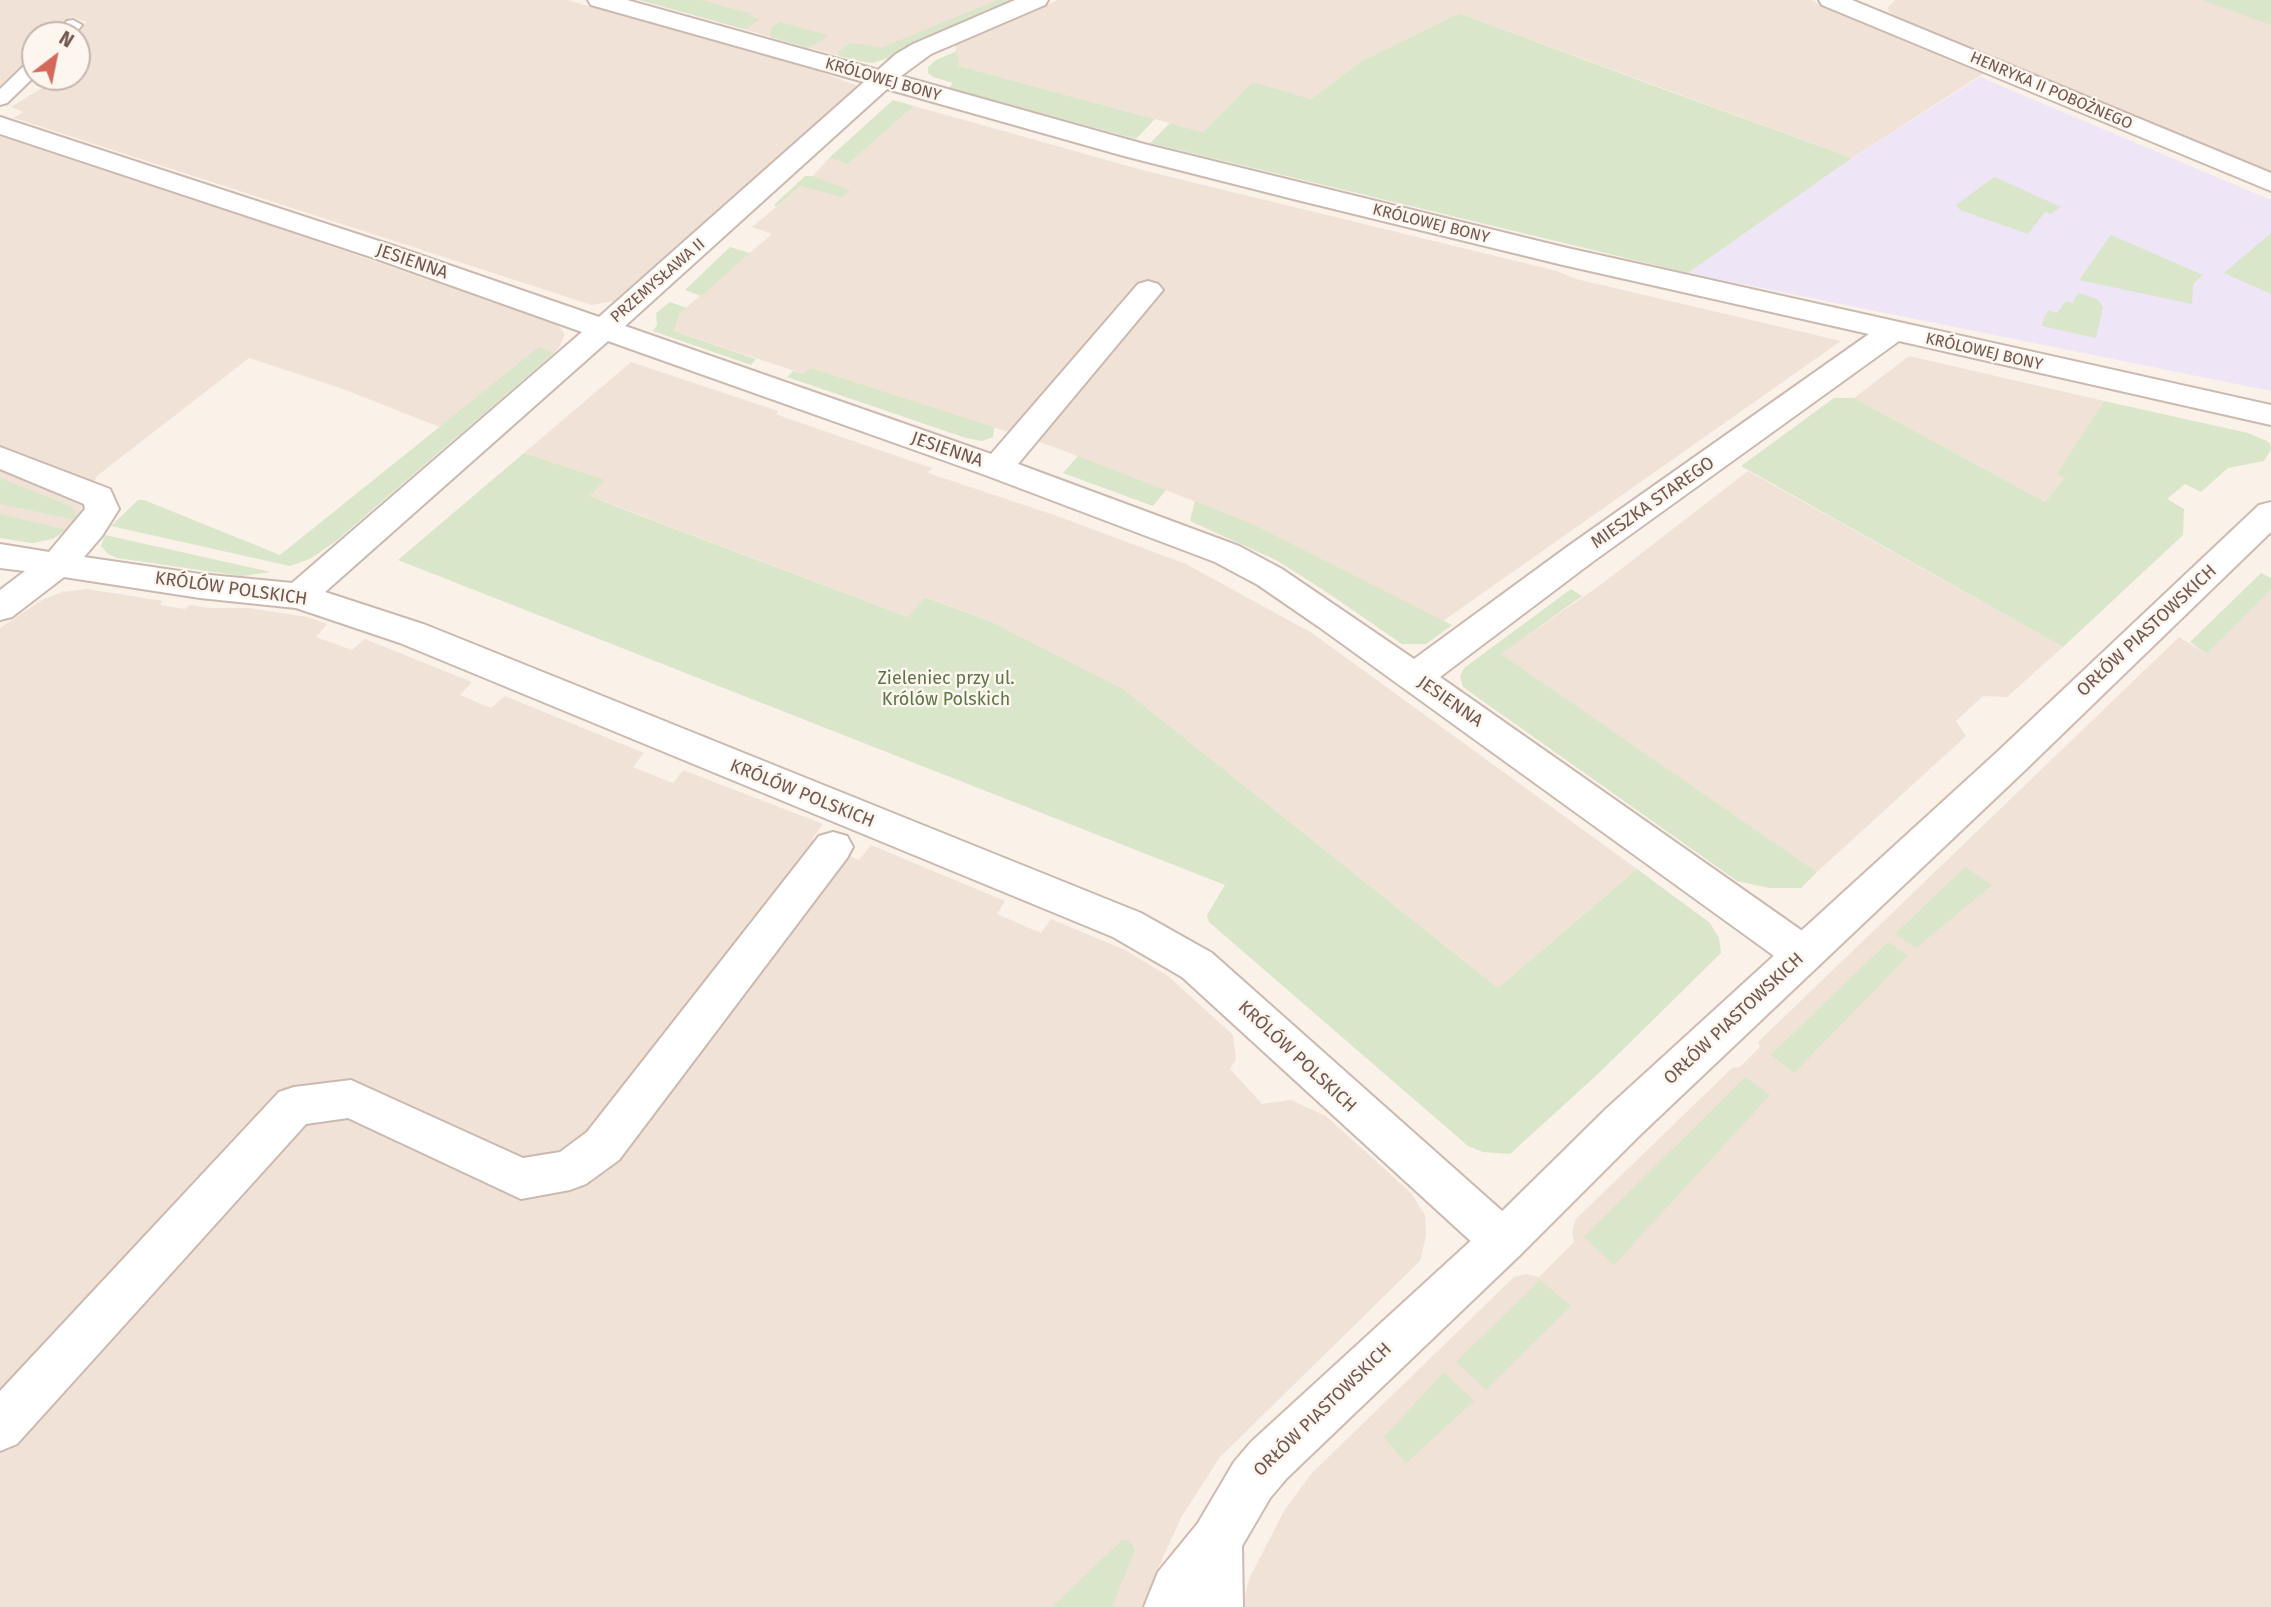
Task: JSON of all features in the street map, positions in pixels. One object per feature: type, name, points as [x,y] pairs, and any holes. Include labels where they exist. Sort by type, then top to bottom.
[{"type":"street","name":"KRÓLOWEJ BONY","points":[[600,0],[1134,150],[1307,194],[1576,260],[2271,415]]},
{"type":"street","name":"PRZEMYSŁAWA II","points":[[299,596],[905,59],[922,49],[1036,0]]},
{"type":"street","name":"HENRYKA II POBOŻNEGO","points":[[1831,0],[1865,5],[2271,183]]},
{"type":"street","name":"JESIENNA","points":[[0,125],[384,252],[603,328],[998,468],[1227,554],[1270,577],[1415,677],[1802,954]]},
{"type":"street","points":[[998,468],[1148,290]]},
{"type":"street","name":"MIESZKA STAREGO","points":[[1415,677],[1571,561],[1893,331]]},
{"type":"street","points":[[0,457],[98,497],[102,509],[90,528],[58,564],[0,608]]},
{"type":"street","name":"ORŁÓW PIASTOWSKICH","points":[[1170,1607],[1176,1590],[1216,1541],[1252,1480],[1269,1460],[1503,1241],[1623,1122],[2271,513]]},
{"type":"street","name":"KRÓLÓW POLSKICH","points":[[0,556],[200,586],[299,596],[413,634],[1127,925],[1162,942],[1197,965],[1503,1241]]},
{"type":"street","points":[[0,1427],[294,1106],[351,1099],[521,1179],[570,1170],[603,1146],[833,847]]},
{"type":"street","points":[[1216,1541],[1217,1607]]},
{"type":"lane","points":[[0,99],[21,79]]},
{"type":"shaded area","points":[[0,0],[567,0],[821,72],[858,86],[614,301],[592,305],[14,118],[23,112],[11,107],[37,91],[91,91],[91,21],[71,17],[67,21],[21,21],[21,72],[0,89]]},
{"type":"shaded area","points":[[639,0],[1014,0],[873,63],[857,61]]},
{"type":"shaded area","points":[[1058,0],[1811,0],[1984,73],[1852,158],[1459,13],[1360,62],[1311,99],[1253,83],[1203,132],[959,66],[955,45]]},
{"type":"shaded area","points":[[1895,0],[2271,0],[2271,174],[1901,21],[1888,11],[1888,7]]},
{"type":"shaded area","points":[[1980,77],[2271,200],[2271,391],[1688,273],[1852,158]]},
{"type":"shaded area","points":[[914,106],[1146,171],[1557,271],[1576,279],[1841,341],[1443,621],[1253,524],[1054,447],[811,368],[804,374],[674,331],[680,313],[772,234],[752,227],[812,177],[829,158],[848,164]]},
{"type":"shaded area","points":[[0,136],[139,180],[558,325],[565,335],[558,349],[460,435],[340,388],[249,358],[97,476],[76,520],[67,530],[52,539],[32,543],[0,538]]},
{"type":"shaded area","points":[[1909,356],[2104,401],[2058,474],[2066,478],[2045,502],[1854,398]]},
{"type":"shaded area","points":[[631,362],[778,411],[776,414],[789,419],[932,468],[928,473],[1057,516],[1186,564],[1312,633],[1637,869],[1498,988],[1123,689],[992,622],[926,597],[908,617],[590,496],[604,480],[524,453]]},
{"type":"shaded area","points":[[1748,471],[2063,647],[2007,697],[1983,696],[1956,721],[1966,736],[1817,872],[1500,654],[1599,586]]},
{"type":"shaded area","points":[[87,589],[163,601],[160,605],[185,609],[190,605],[248,608],[307,617],[327,624],[316,637],[352,650],[365,639],[472,682],[460,695],[491,708],[505,696],[644,753],[633,767],[673,783],[683,770],[823,824],[812,839],[859,860],[871,845],[1005,901],[997,914],[1041,933],[1051,919],[1125,950],[1168,976],[1233,1035],[1236,1059],[1230,1069],[1262,1104],[1291,1100],[1326,1116],[1411,1193],[1425,1215],[1426,1236],[1420,1261],[1220,1457],[1182,1516],[1153,1579],[1145,1607],[0,1607],[0,628],[42,600],[62,592]]},
{"type":"shaded area","points":[[2271,590],[2271,1607],[1242,1607],[1249,1579],[1285,1509],[1312,1473],[1514,1277],[1526,1274],[1539,1277],[1574,1242],[1572,1232],[1575,1220],[1732,1068],[1740,1067],[1760,1047],[1758,1042],[2179,637],[2207,654]]},
{"type":"green space","points":[[639,0],[701,0],[752,14],[749,16],[760,19],[745,29]]},
{"type":"green space","points":[[997,0],[1014,0],[903,48],[891,57],[873,63],[839,56],[839,51],[850,43],[883,47]]},
{"type":"green space","points":[[2202,0],[2271,0],[2271,25]]},
{"type":"green space","points":[[1459,13],[1852,158],[1688,273],[1150,143],[1170,123],[1203,132],[1253,82],[1311,99],[1360,62]]},
{"type":"green space","points":[[780,22],[828,37],[808,48],[770,37],[771,28]]},
{"type":"green space","points":[[957,51],[959,66],[1155,119],[1136,139],[949,88],[953,83],[933,77],[928,73],[928,67],[936,60]]},
{"type":"green space","points":[[893,100],[914,106],[848,164],[829,158]]},
{"type":"green space","points":[[805,176],[850,190],[842,197],[801,186],[776,207],[774,205]]},
{"type":"green space","points":[[1994,177],[2061,207],[2051,214],[2045,212],[2028,234],[1960,210],[1956,205]]},
{"type":"green space","points":[[2271,233],[2271,294],[2224,273]]},
{"type":"green space","points":[[2111,235],[2203,275],[2193,284],[2192,304],[2079,280]]},
{"type":"green space","points":[[730,247],[750,253],[701,296],[685,290]]},
{"type":"green space","points":[[2078,293],[2097,299],[2103,307],[2096,338],[2042,326],[2049,310],[2057,313],[2066,301],[2072,303]]},
{"type":"green space","points":[[670,302],[687,308],[680,313],[674,331],[756,359],[751,365],[653,331],[657,325],[656,313]]},
{"type":"green space","points":[[539,347],[554,353],[336,541],[310,559],[290,566],[111,526],[138,500],[144,500],[280,555]]},
{"type":"green space","points":[[811,368],[994,427],[993,437],[982,441],[966,438],[787,377],[793,371],[804,374]]},
{"type":"green space","points":[[1834,398],[1854,398],[2045,502],[2065,478],[2057,474],[2104,401],[2248,433],[2269,442],[2271,449],[2264,461],[2228,468],[2201,492],[2185,484],[2167,499],[2184,509],[2183,535],[2063,647],[1741,466]]},
{"type":"green space","name":"Zieleniec przy ul. Królów Polskich","points":[[524,453],[605,480],[590,496],[620,508],[908,617],[925,597],[992,622],[1123,689],[1498,988],[1637,869],[1710,923],[1719,938],[1721,953],[1599,1073],[1510,1154],[1483,1152],[1468,1146],[1209,922],[1207,915],[1225,885],[398,560]]},
{"type":"green space","points":[[1078,456],[1166,490],[1153,506],[1063,473]]},
{"type":"green space","points":[[0,478],[70,506],[75,512],[76,520],[0,504]]},
{"type":"green space","points":[[1195,501],[1253,524],[1452,625],[1426,644],[1402,644],[1276,560],[1190,521]]},
{"type":"green space","points":[[0,514],[67,530],[52,539],[32,543],[0,538]]},
{"type":"green space","points":[[105,535],[271,572],[242,576],[117,558],[108,554],[101,546]]},
{"type":"green space","points":[[2261,573],[2271,578],[2271,590],[2207,654],[2190,642]]},
{"type":"green space","points":[[1571,589],[1582,596],[1501,654],[1817,872],[1801,888],[1769,888],[1737,881],[1463,687],[1460,676],[1464,668]]},
{"type":"green space","points":[[1965,867],[1992,885],[1916,948],[1895,934]]},
{"type":"green space","points":[[1888,942],[1908,956],[1794,1073],[1771,1055]]},
{"type":"green space","points":[[1745,1077],[1770,1095],[1614,1265],[1584,1237]]},
{"type":"green space","points":[[1540,1280],[1571,1306],[1486,1390],[1456,1362]]},
{"type":"green space","points":[[1444,1372],[1474,1401],[1406,1463],[1384,1437]]},
{"type":"green space","points":[[1122,1540],[1130,1541],[1135,1550],[1112,1607],[1052,1607]]}]
